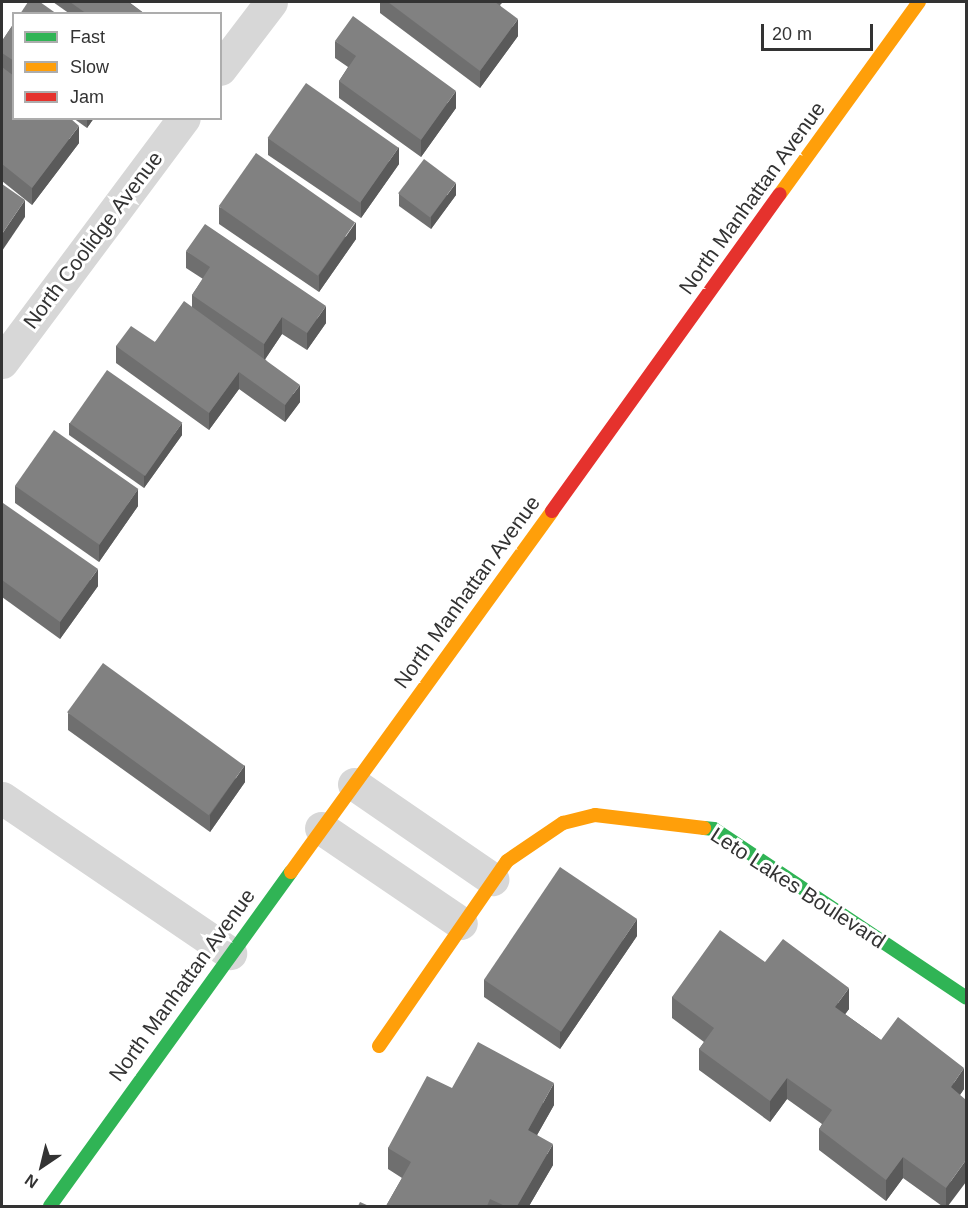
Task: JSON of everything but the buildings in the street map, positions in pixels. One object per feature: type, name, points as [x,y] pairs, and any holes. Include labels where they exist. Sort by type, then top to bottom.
[{"type":"street","points":[[222,66],[271,2]]},
{"type":"street","name":"North Manhattan Avenue","points":[[50,1206],[230,953],[919,2]]},
{"type":"street","name":"North Coolidge Avenue","points":[[2,362],[183,120]]},
{"type":"street","points":[[354,784],[492,879]]},
{"type":"street","points":[[2,798],[230,953]]},
{"type":"street","name":"Leto Lakes Boulevard","points":[[379,1046],[461,923],[507,861],[554,829],[595,815],[714,829],[966,998]]},
{"type":"street","points":[[321,828],[461,923]]},
{"type":"traffic: fast","points":[[704,828],[714,829],[966,998]]},
{"type":"traffic: fast","points":[[50,1206],[291,872]]},
{"type":"traffic: slow","points":[[780,194],[919,2]]},
{"type":"traffic: slow","points":[[291,872],[552,511]]},
{"type":"traffic: slow","points":[[379,1046],[507,861],[563,823],[595,815],[704,828]]},
{"type":"traffic: jam","points":[[552,511],[780,194]]}]
